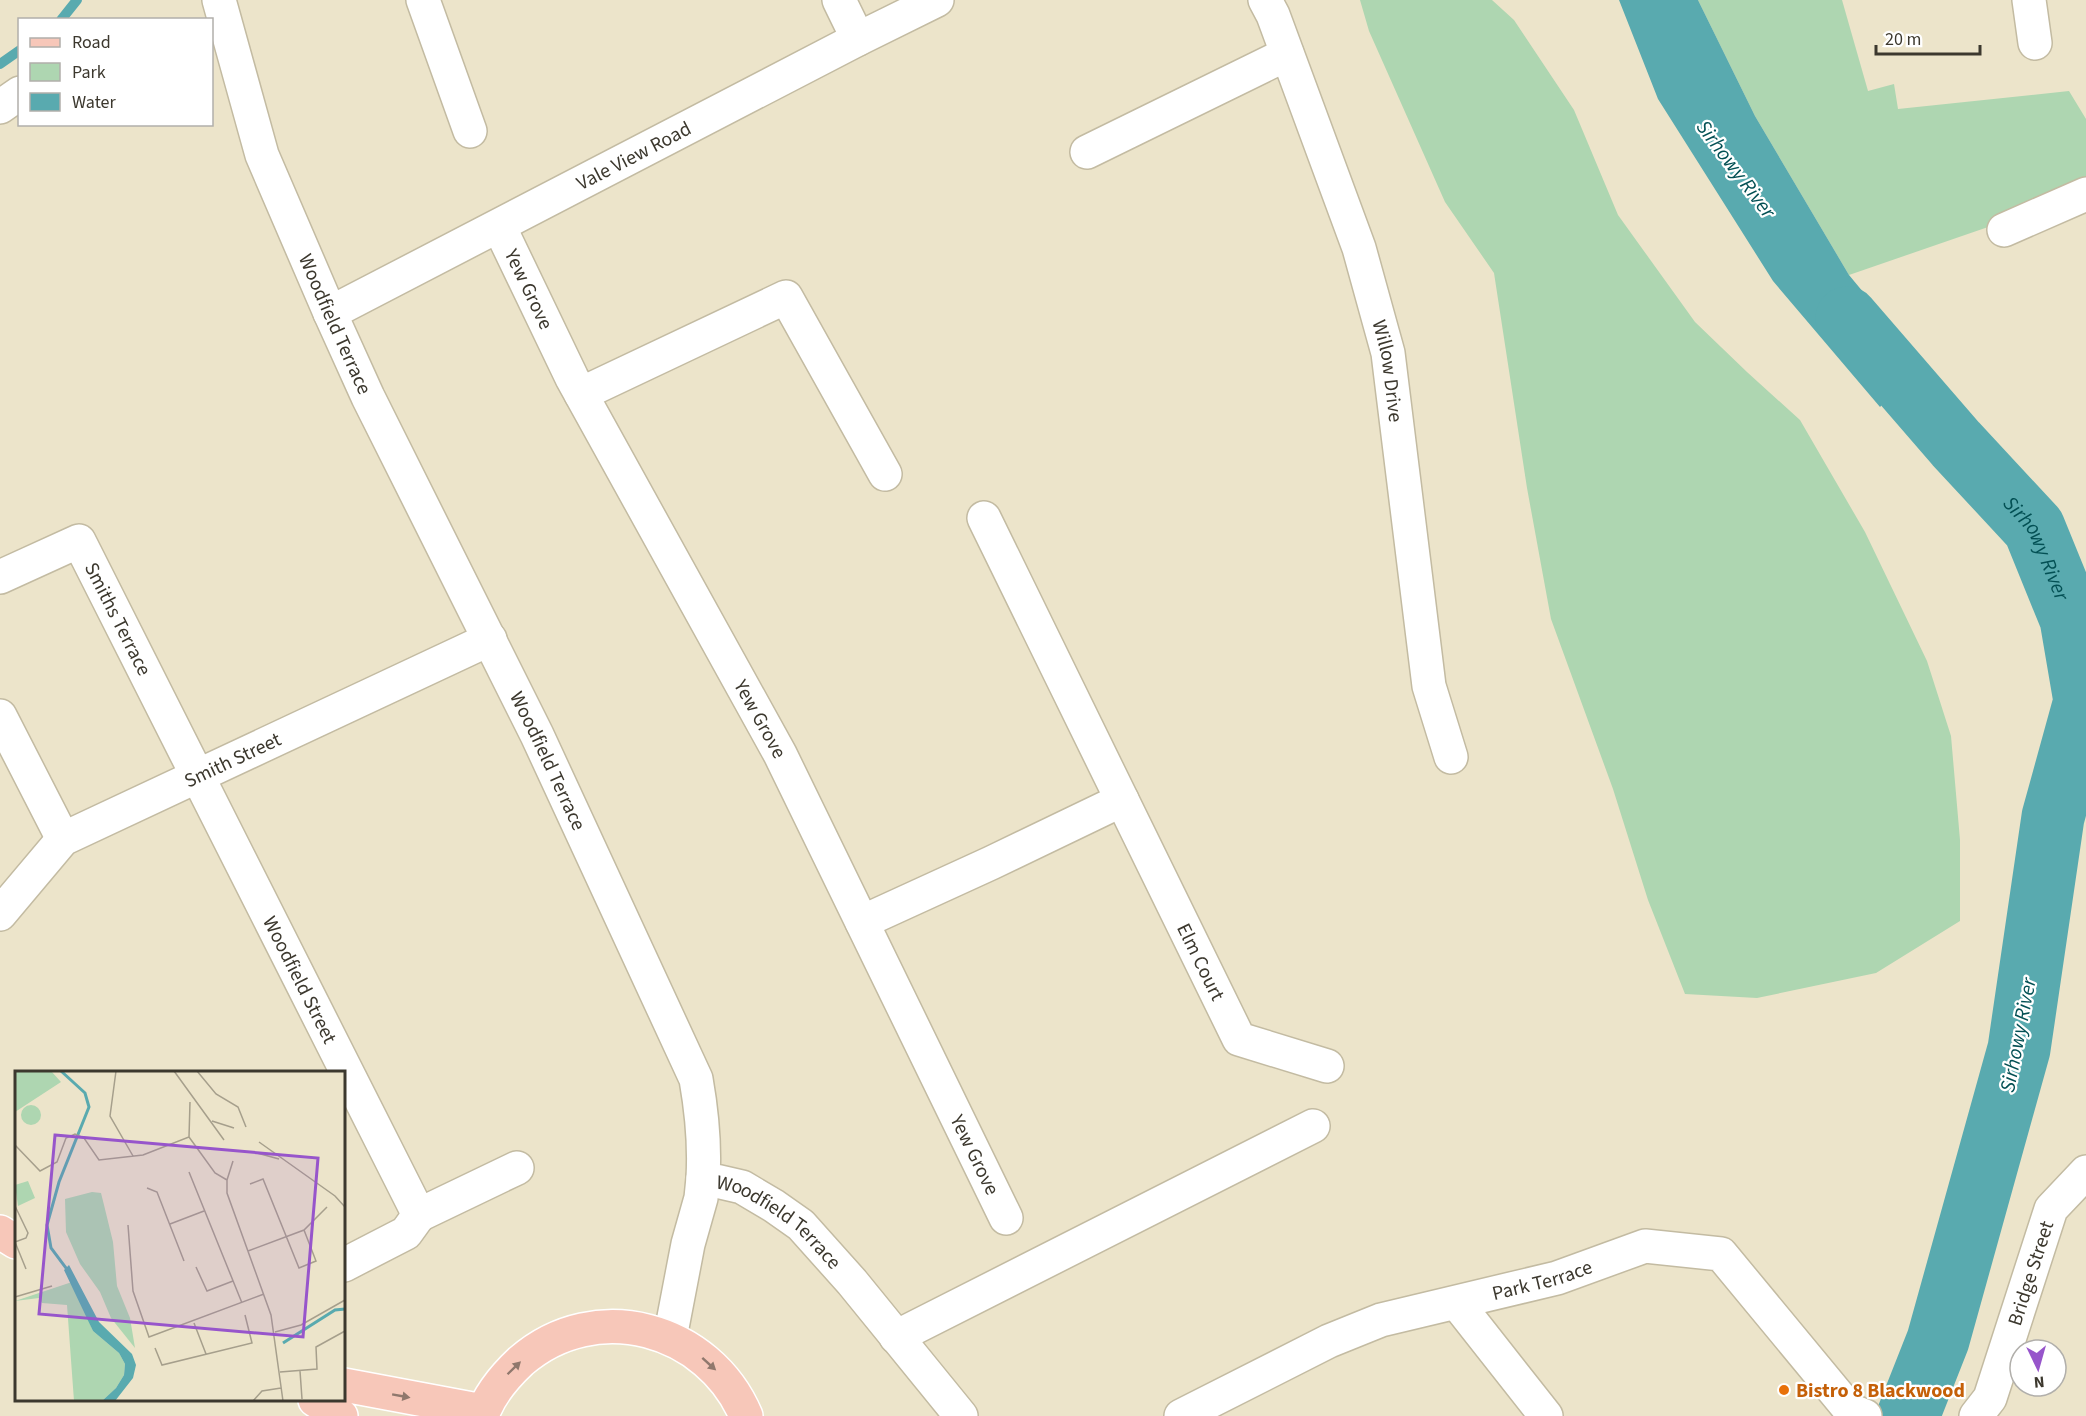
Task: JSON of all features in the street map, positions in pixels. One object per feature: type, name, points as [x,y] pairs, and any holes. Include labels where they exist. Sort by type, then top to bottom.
[{"type":"main road","points":[[0,1232],[15,1241]]},
{"type":"main road","points":[[345,1385],[482,1414],[495,1390],[511,1370],[529,1354],[550,1341],[573,1332],[597,1327],[622,1327],[646,1330],[670,1338],[691,1349],[711,1364],[727,1382],[746,1416]]},
{"type":"main road","points":[[317,1401],[341,1416]]},
{"type":"street","points":[[423,0],[470,131]]},
{"type":"street","points":[[839,0],[858,39]]},
{"type":"street","name":"Vale View Road","points":[[330,313],[937,0]]},
{"type":"street","name":"Willow Drive","points":[[1265,0],[1273,15],[1359,248],[1388,353],[1429,686],[1450,757]]},
{"type":"street","points":[[2030,0],[2035,43]]},
{"type":"street","name":"Woodfield Terrace","points":[[218,15],[262,155],[330,313],[372,405],[537,735],[696,1079],[704,1136],[704,1178],[742,1187],[801,1225],[852,1282],[961,1416]]},
{"type":"street","points":[[1087,152],[1287,54]]},
{"type":"street","points":[[0,107],[18,94]]},
{"type":"street","points":[[2004,230],[2086,194]]},
{"type":"street","name":"Yew Grove","points":[[500,226],[581,394],[780,754],[1006,1218]]},
{"type":"street","points":[[581,394],[786,297],[885,474]]},
{"type":"street","name":"Elm Court","points":[[984,518],[1239,1039],[1327,1066]]},
{"type":"street","name":"Smiths Terrace","points":[[0,577],[79,541],[199,775]]},
{"type":"street","name":"Smith Street","points":[[0,914],[63,838],[490,639]]},
{"type":"street","points":[[0,716],[63,838]]},
{"type":"street","name":"Woodfield Street","points":[[199,775],[419,1215]]},
{"type":"street","points":[[862,922],[1122,800]]},
{"type":"street","points":[[897,1337],[1313,1126]]},
{"type":"street","points":[[345,1264],[406,1233],[419,1215],[517,1168]]},
{"type":"street","name":"Bridge Street","points":[[1976,1416],[1990,1398],[2051,1209],[2086,1172]]},
{"type":"street","points":[[670,1338],[688,1244],[704,1178]]},
{"type":"street","name":"Park Terrace","points":[[1181,1416],[1329,1341],[1381,1320],[1557,1278],[1645,1246],[1721,1254],[1847,1410]]},
{"type":"street","points":[[1457,1303],[1546,1416]]},
{"type":"green space","points":[[1360,0],[1492,0],[1514,20],[1574,110],[1618,215],[1695,322],[1800,420],[1865,532],[1927,661],[1951,736],[1960,840],[1960,921],[1876,973],[1757,998],[1685,994],[1648,900],[1613,789],[1551,619],[1527,488],[1494,273],[1445,202],[1369,31]]},
{"type":"green space","points":[[1698,0],[1842,0],[1868,91],[1894,84],[1898,109],[2069,91],[2086,119],[2086,183],[1991,226],[1849,275],[1755,116]]},
{"type":"water","points":[[1619,0],[1698,0],[1755,116],[1849,275],[1922,363],[1880,407],[1773,281],[1658,99]]},
{"type":"waterway","points":[[63,18],[77,0]]},
{"type":"waterway","points":[[0,64],[18,51]]},
{"type":"waterway","name":"Sirhowy River","points":[[1847,318],[1956,444],[2034,528],[2071,619],[2085,701],[2053,817],[2019,1049],[1938,1340],[1908,1416]]},
{"type":"place","name":"Bistro 8 Blackwood","points":[[1784,1390]]}]
